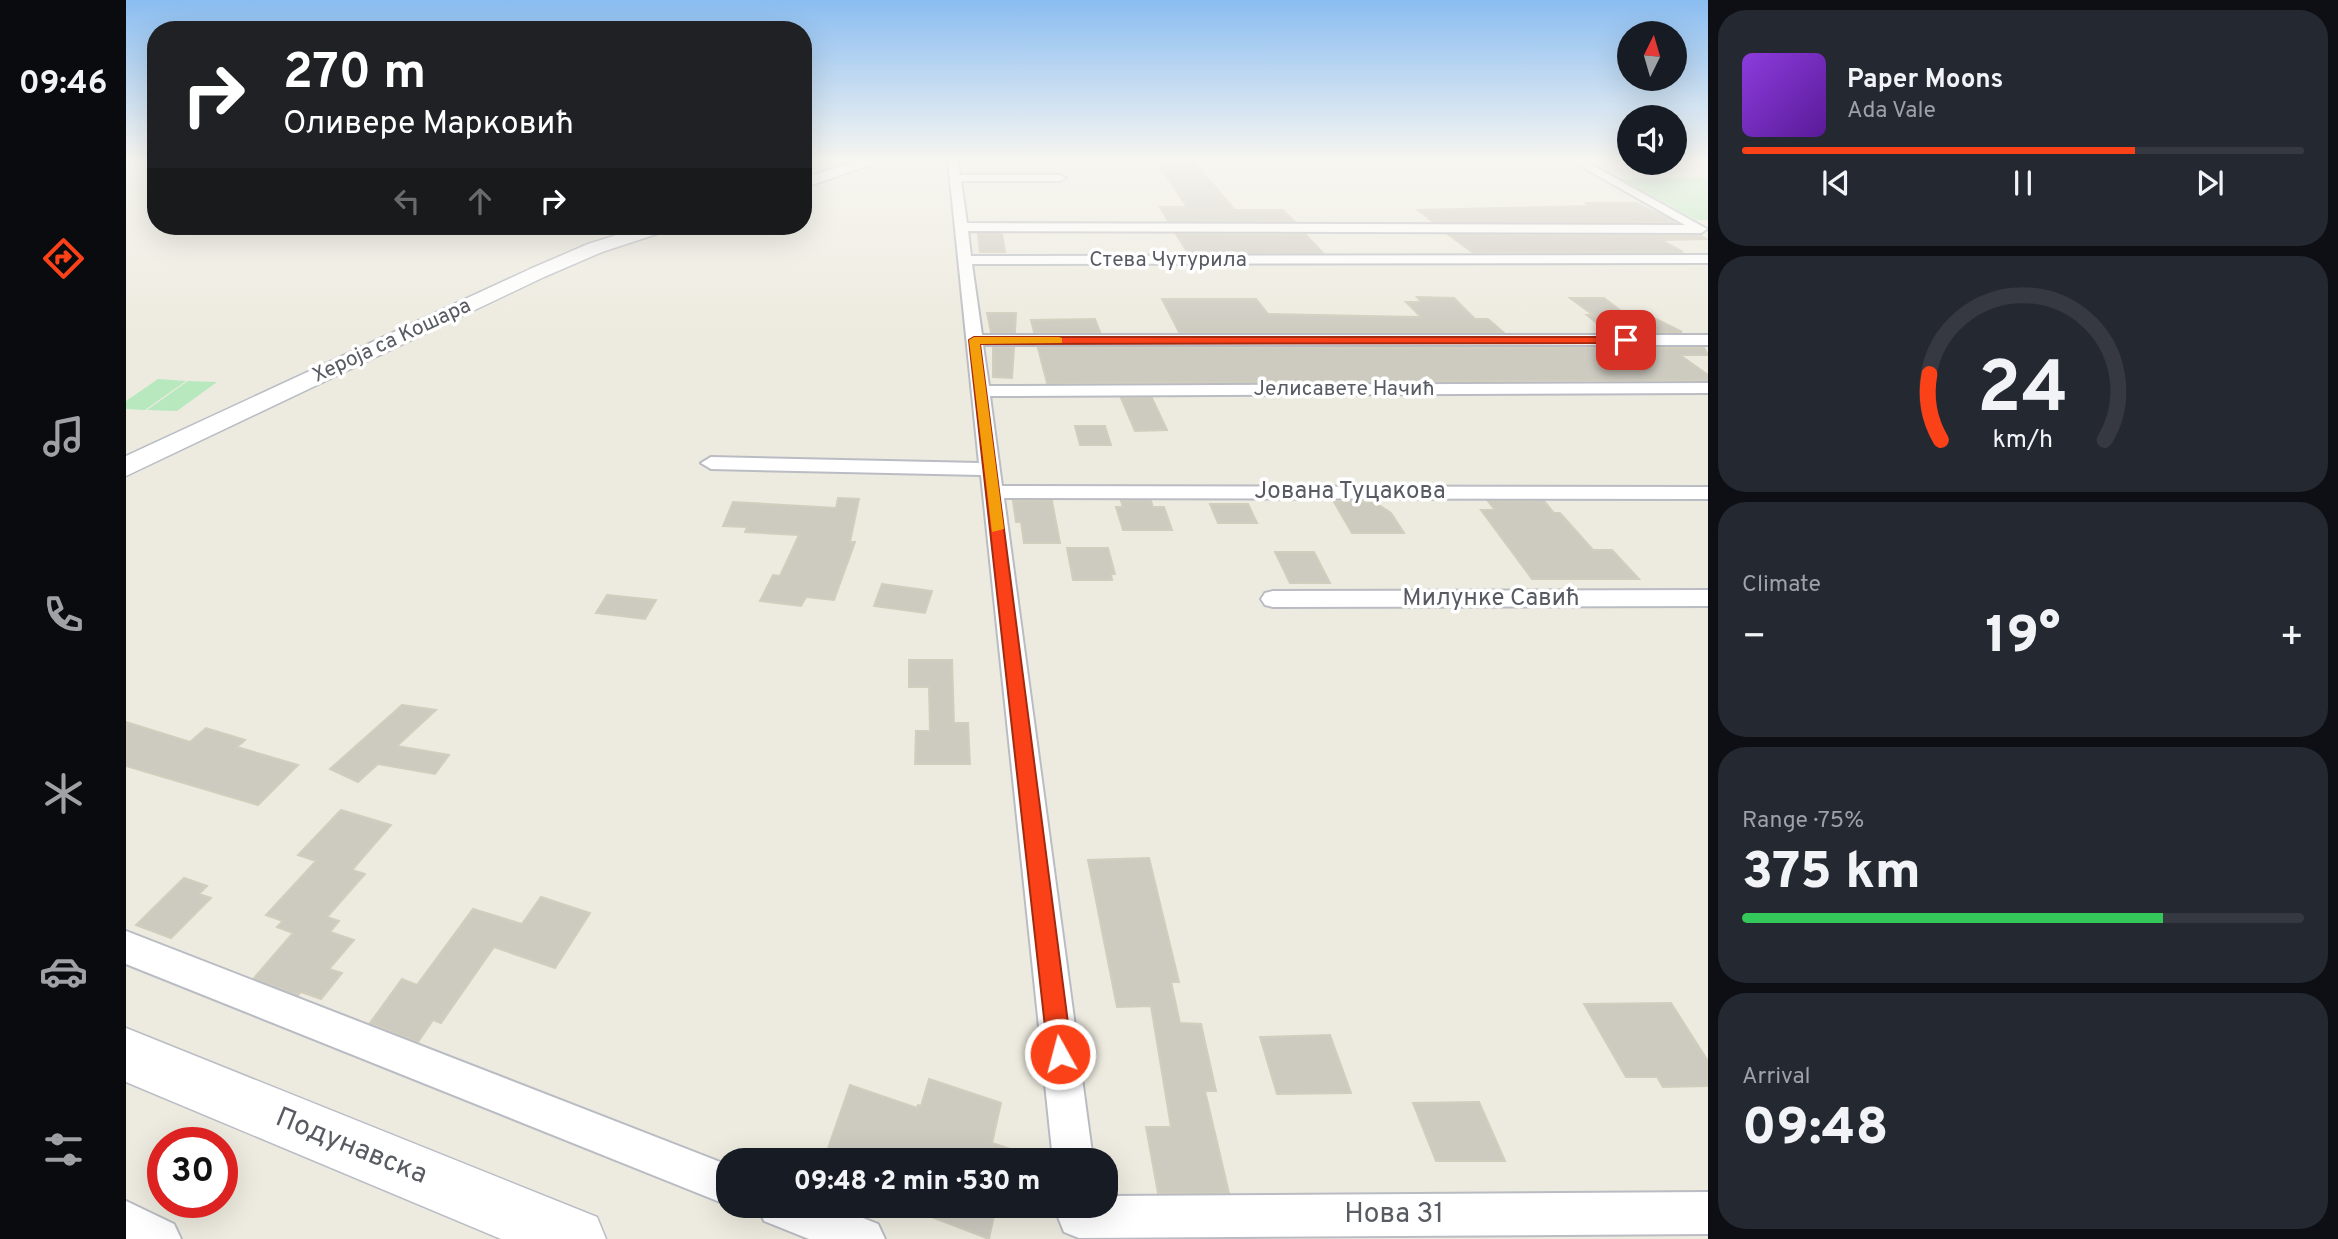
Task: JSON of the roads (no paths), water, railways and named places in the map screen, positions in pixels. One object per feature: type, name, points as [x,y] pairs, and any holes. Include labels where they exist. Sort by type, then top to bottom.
[{"type":"street","points":[[959,218],[1072,1148]]},
{"type":"street","points":[[1681,218],[1705,231]]},
{"type":"street","points":[[960,227],[1705,231]]},
{"type":"street","name":"Хероја са Кошара","points":[[126,467],[537,273],[595,248],[635,235]]},
{"type":"street","name":"Стева Чутурила","points":[[964,260],[1708,259]]},
{"type":"street","points":[[974,340],[1708,340]]},
{"type":"street","name":"Јелисавете Начић","points":[[980,391],[1708,388]]},
{"type":"street","name":"Јована Туцакова","points":[[711,463],[991,480],[1708,493]]},
{"type":"street","name":"Милунке Савић","points":[[1273,599],[1708,598]]},
{"type":"street","points":[[126,947],[716,1181]]},
{"type":"street","name":"Подунавска","points":[[126,1055],[575,1239]]},
{"type":"street","name":"Нова 31","points":[[1081,1221],[1708,1213]]},
{"type":"street","points":[[810,1218],[863,1239]]},
{"type":"street","points":[[126,1222],[159,1239]]}]
